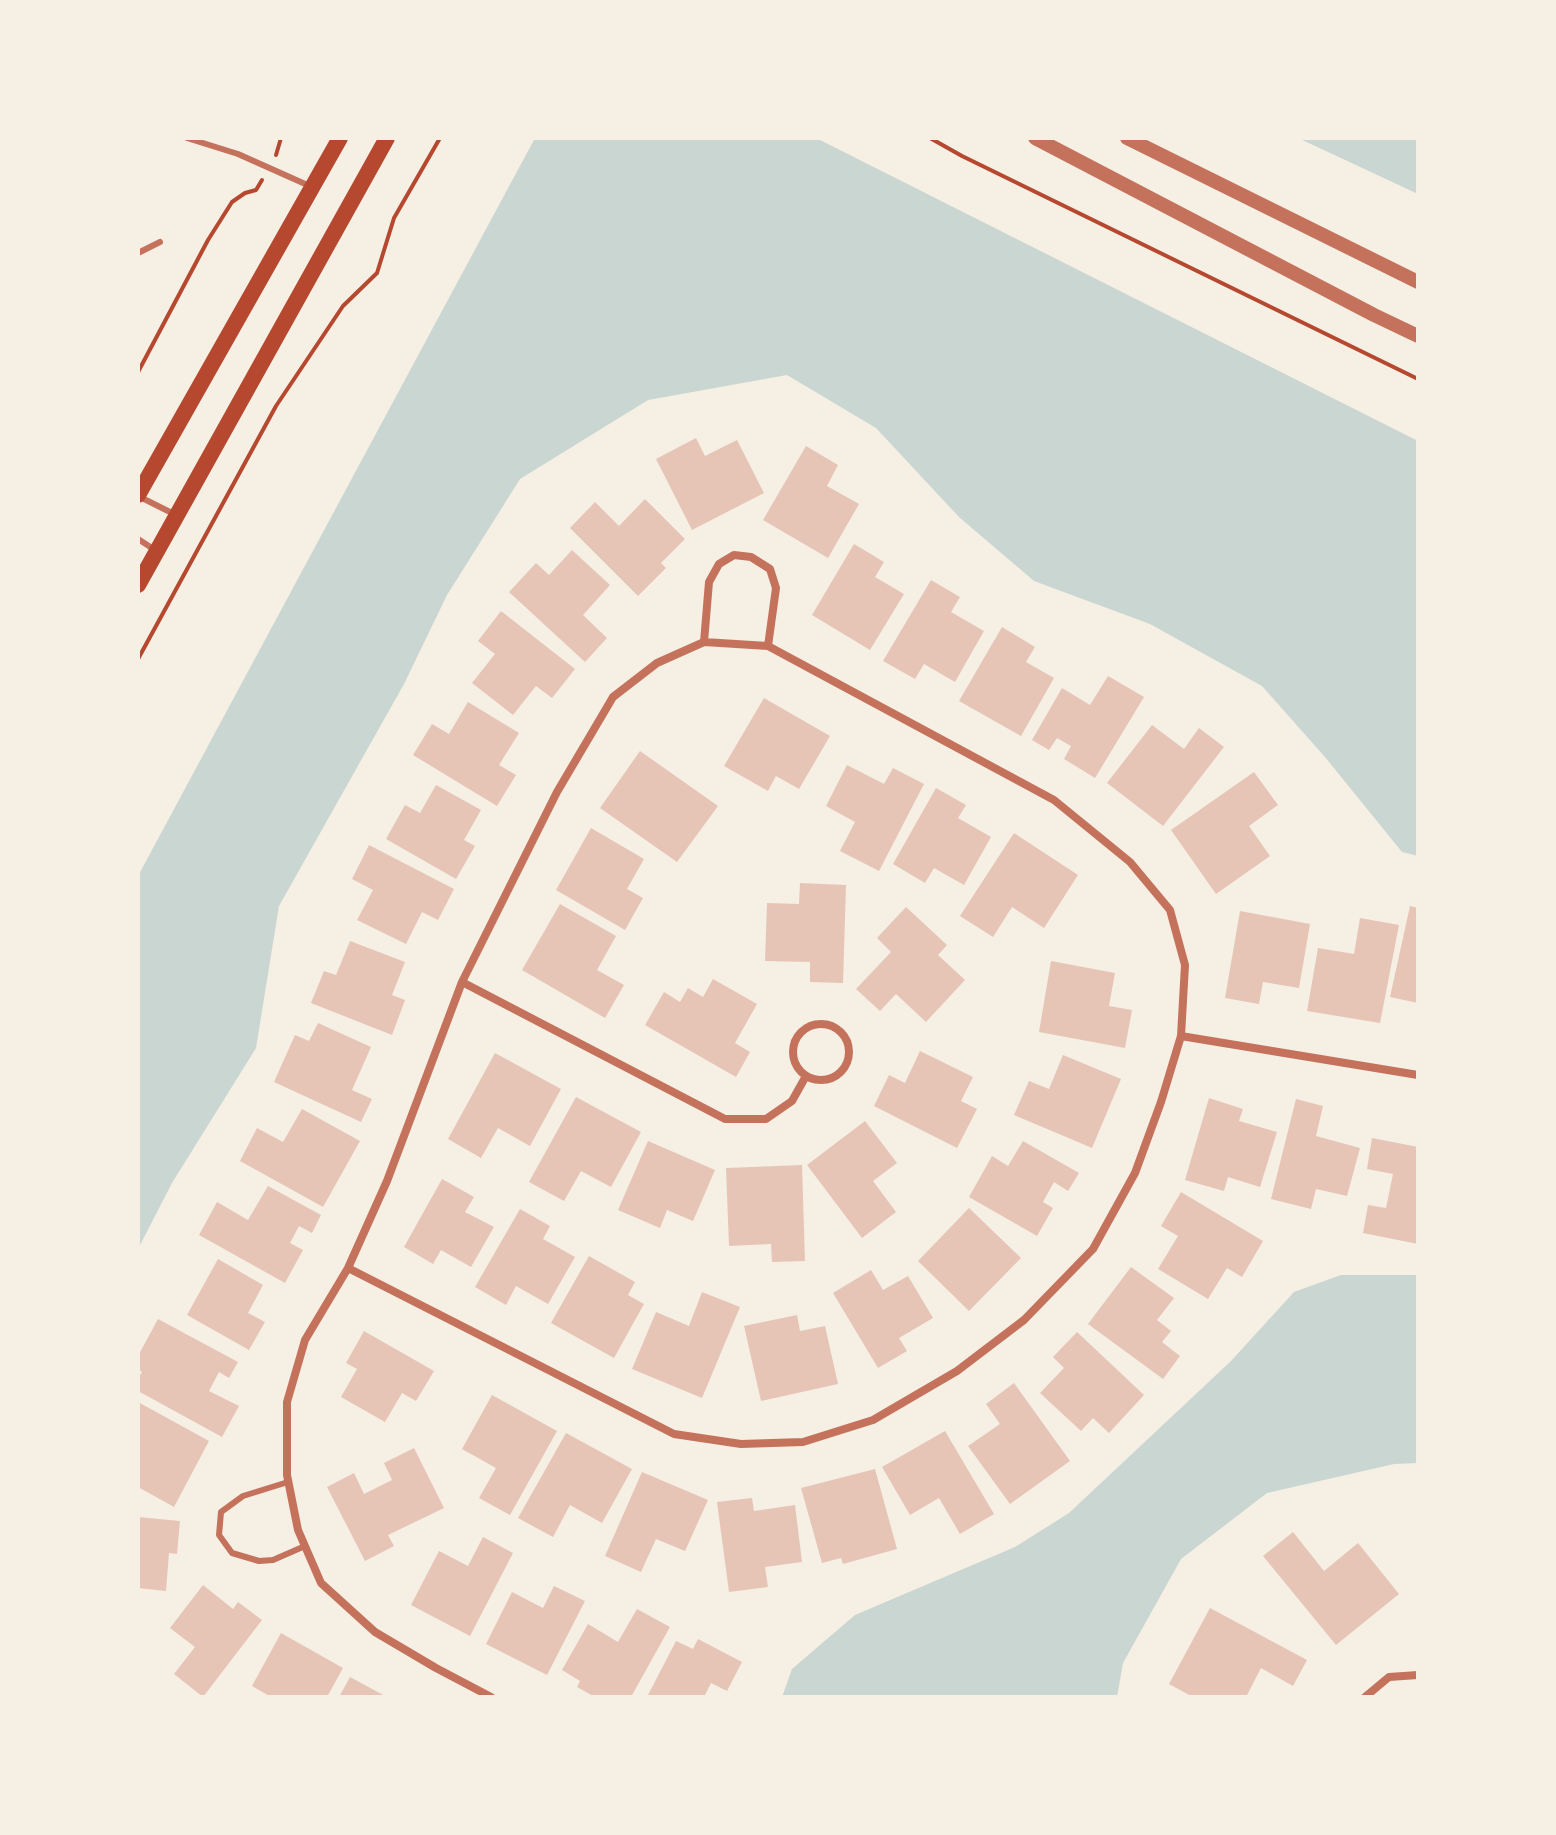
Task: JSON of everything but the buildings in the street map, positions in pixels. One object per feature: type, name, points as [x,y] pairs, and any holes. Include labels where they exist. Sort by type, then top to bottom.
[{"type":"main road","points":[[138,496],[340,138]]},
{"type":"main road","points":[[138,585],[387,138]]},
{"type":"street","points":[[1035,138],[1418,336]]},
{"type":"street","points":[[1127,138],[1418,282]]},
{"type":"street","points":[[704,642],[709,582],[719,564],[734,555],[751,557],[770,569],[776,588],[768,646]]},
{"type":"street","points":[[348,1268],[674,1434],[741,1444],[803,1442],[873,1420],[957,1371],[1024,1320],[1093,1249],[1135,1173],[1181,1036],[1185,965],[1170,910],[1130,862],[1054,800],[768,646],[704,642],[657,663],[613,697],[557,792],[462,982],[387,1181],[348,1268],[305,1340],[287,1402],[288,1482],[298,1530],[321,1583],[375,1632],[491,1697]]},
{"type":"street","points":[[462,982],[725,1119],[766,1119],[792,1101],[806,1076]]},
{"type":"street","points":[[811,1026],[836,1029],[848,1044],[847,1063],[842,1071],[825,1080],[806,1076],[795,1062],[794,1045],[798,1037],[811,1026]]},
{"type":"street","points":[[1181,1036],[1418,1075]]},
{"type":"street","points":[[1365,1697],[1389,1677],[1418,1675]]},
{"type":"lane","points":[[187,138],[238,154],[312,187]]},
{"type":"lane","points":[[138,253],[160,242]]},
{"type":"lane","points":[[138,496],[177,516]]},
{"type":"lane","points":[[138,539],[158,551]]},
{"type":"lane","points":[[288,1482],[243,1496],[221,1512],[219,1535],[232,1553],[259,1561],[273,1560],[305,1546]]},
{"type":"path","points":[[138,372],[208,240],[232,202],[256,190],[278,152],[281,138]]},
{"type":"path","points":[[138,659],[276,406],[343,306],[377,273],[394,218],[440,138]]},
{"type":"path","points":[[930,138],[1418,379]]},
{"type":"shaded area","points":[[535,138],[816,138],[1418,441],[1418,856],[1402,852],[1262,686],[1150,624],[1034,581],[959,517],[876,428],[787,375],[648,400],[520,479],[447,595],[404,684],[279,906],[256,1048],[172,1183],[138,1249],[138,876]]},
{"type":"shaded area","points":[[1298,138],[1418,138],[1418,194]]},
{"type":"shaded area","points":[[1341,1275],[1418,1275],[1418,1463],[1394,1464],[1267,1493],[1181,1559],[1123,1663],[1117,1697],[782,1697],[792,1669],[855,1615],[1015,1547],[1069,1513],[1231,1361],[1294,1292]]}]
